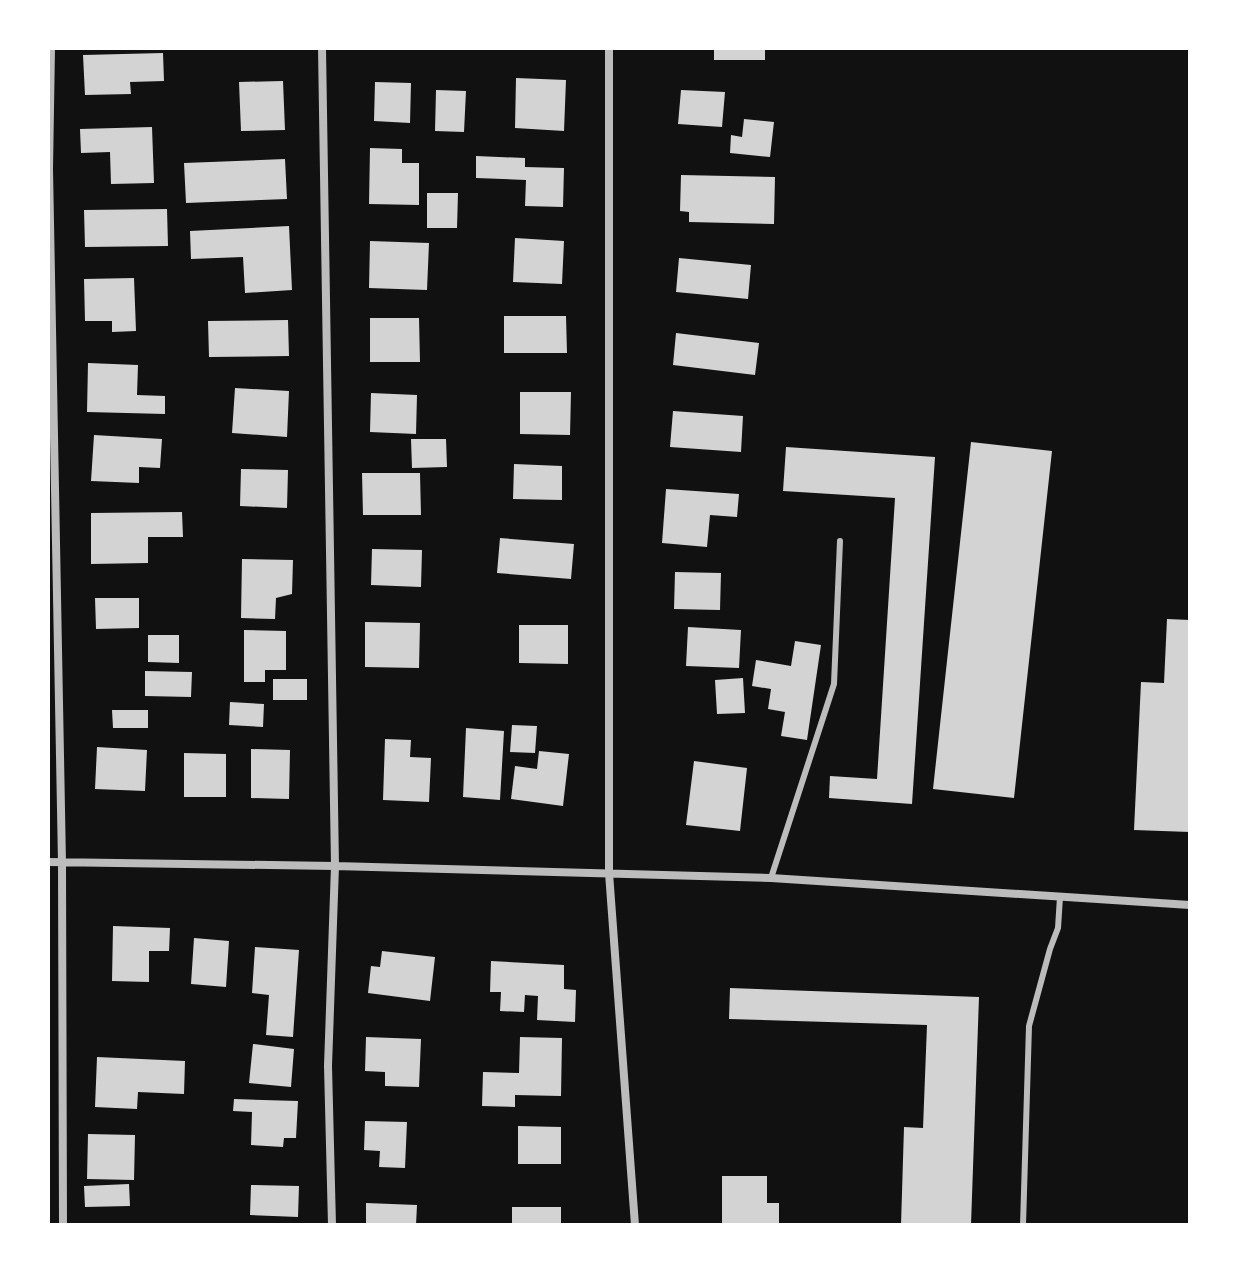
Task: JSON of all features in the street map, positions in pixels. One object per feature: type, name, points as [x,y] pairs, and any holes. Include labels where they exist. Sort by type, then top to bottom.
[{"type":"street","points":[[51,48],[48,169],[62,863],[63,1225]]},
{"type":"street","points":[[322,48],[335,866],[328,1066],[332,1225]]},
{"type":"street","points":[[609,48],[609,873],[635,1225]]},
{"type":"street","points":[[48,862],[771,878],[1190,905]]},
{"type":"lane","points":[[771,878],[834,684],[840,541]]},
{"type":"lane","points":[[1023,1225],[1029,1026],[1058,928],[1060,897]]},
{"type":"building","points":[[714,48],[765,48],[765,60],[714,60]]},
{"type":"building","points":[[163,53],[164,81],[130,82],[131,94],[85,95],[83,55]]},
{"type":"building","points":[[516,78],[566,80],[564,131],[515,128]]},
{"type":"building","points":[[283,81],[285,130],[241,131],[239,82]]},
{"type":"building","points":[[375,82],[411,83],[410,123],[374,121]]},
{"type":"building","points":[[436,90],[466,91],[464,132],[435,131]]},
{"type":"building","points":[[681,90],[725,92],[722,127],[678,124]]},
{"type":"building","points":[[744,119],[774,122],[770,157],[730,153],[731,135],[742,137]]},
{"type":"building","points":[[152,127],[154,183],[111,184],[110,152],[81,153],[80,129]]},
{"type":"building","points":[[370,148],[402,149],[402,163],[419,163],[419,205],[369,204]]},
{"type":"building","points":[[476,156],[525,158],[525,167],[564,168],[563,207],[525,206],[526,180],[476,178]]},
{"type":"building","points":[[285,159],[287,199],[186,203],[184,163]]},
{"type":"building","points":[[681,175],[775,177],[774,224],[689,222],[689,212],[680,211]]},
{"type":"building","points":[[427,193],[458,193],[457,228],[427,228]]},
{"type":"building","points":[[167,209],[168,246],[85,247],[84,210]]},
{"type":"building","points":[[289,226],[292,290],[245,293],[243,257],[191,259],[190,231]]},
{"type":"building","points":[[515,238],[564,241],[562,284],[513,282]]},
{"type":"building","points":[[370,241],[429,243],[427,290],[369,288]]},
{"type":"building","points":[[679,258],[751,265],[748,299],[676,292]]},
{"type":"building","points":[[134,278],[136,331],[112,332],[112,321],[85,321],[84,279]]},
{"type":"building","points":[[504,316],[566,316],[567,353],[504,353]]},
{"type":"building","points":[[370,318],[419,318],[420,362],[370,362]]},
{"type":"building","points":[[288,320],[289,356],[209,357],[208,321]]},
{"type":"building","points":[[676,333],[759,343],[755,375],[673,365]]},
{"type":"building","points":[[88,363],[138,365],[137,395],[165,396],[165,414],[87,412]]},
{"type":"building","points":[[235,388],[289,391],[287,437],[232,433]]},
{"type":"building","points":[[520,392],[571,392],[570,435],[520,434]]},
{"type":"building","points":[[371,393],[417,395],[416,434],[370,432]]},
{"type":"building","points":[[673,411],[743,416],[741,452],[670,447]]},
{"type":"building","points":[[94,435],[162,439],[160,468],[139,467],[139,483],[91,481]]},
{"type":"building","points":[[411,439],[446,439],[447,467],[412,468]]},
{"type":"building","points":[[971,442],[1052,451],[1014,798],[933,789]]},
{"type":"building","points":[[786,447],[935,457],[912,804],[829,798],[830,776],[877,779],[895,498],[783,491]]},
{"type":"building","points":[[514,464],[562,466],[562,500],[513,499]]},
{"type":"building","points":[[241,469],[288,470],[287,508],[240,506]]},
{"type":"building","points":[[362,473],[420,473],[421,515],[363,515]]},
{"type":"building","points":[[666,489],[739,494],[737,517],[710,515],[707,547],[662,543]]},
{"type":"building","points":[[182,512],[183,537],[148,537],[148,563],[91,564],[91,513]]},
{"type":"building","points":[[500,538],[574,544],[571,579],[497,573]]},
{"type":"building","points":[[372,549],[422,550],[421,587],[371,585]]},
{"type":"building","points":[[242,559],[293,560],[292,594],[276,598],[275,619],[241,618]]},
{"type":"building","points":[[675,572],[721,573],[720,610],[674,609]]},
{"type":"building","points":[[95,598],[139,598],[139,628],[96,629]]},
{"type":"building","points":[[1167,619],[1190,620],[1190,832],[1134,830],[1141,682],[1164,683]]},
{"type":"building","points":[[365,622],[420,623],[419,668],[365,667]]},
{"type":"building","points":[[519,625],[568,625],[568,664],[519,663]]},
{"type":"building","points":[[688,627],[741,630],[739,668],[686,666]]},
{"type":"building","points":[[244,630],[286,631],[286,670],[265,670],[265,682],[244,682]]},
{"type":"building","points":[[148,635],[179,635],[179,663],[148,662]]},
{"type":"building","points":[[795,641],[821,645],[807,740],[781,736],[785,712],[768,709],[771,689],[752,686],[756,660],[791,666]]},
{"type":"building","points":[[145,671],[192,672],[191,697],[145,696]]},
{"type":"building","points":[[743,678],[745,713],[717,714],[715,680]]},
{"type":"building","points":[[273,679],[307,679],[307,700],[273,700]]},
{"type":"building","points":[[230,702],[264,704],[263,727],[229,725]]},
{"type":"building","points":[[112,710],[148,710],[148,728],[113,728]]},
{"type":"building","points":[[512,725],[537,726],[535,753],[510,752]]},
{"type":"building","points":[[466,728],[504,731],[500,800],[463,797]]},
{"type":"building","points":[[385,739],[411,740],[410,757],[431,758],[429,802],[383,800]]},
{"type":"building","points":[[97,747],[147,750],[145,791],[95,789]]},
{"type":"building","points":[[251,749],[290,750],[289,799],[251,798]]},
{"type":"building","points":[[539,751],[569,754],[563,806],[511,799],[515,766],[537,769]]},
{"type":"building","points":[[184,753],[226,754],[226,797],[184,797]]},
{"type":"building","points":[[694,761],[747,768],[740,831],[686,825]]},
{"type":"building","points":[[113,926],[170,928],[169,951],[149,951],[149,982],[112,981]]},
{"type":"building","points":[[194,938],[229,941],[226,987],[191,984]]},
{"type":"building","points":[[255,947],[299,950],[293,1037],[266,1035],[269,995],[252,993]]},
{"type":"building","points":[[382,951],[435,957],[430,1001],[368,993],[371,966],[380,967]]},
{"type":"building","points":[[491,961],[564,965],[564,989],[576,990],[575,1022],[537,1020],[538,996],[525,995],[524,1012],[500,1011],[501,992],[490,992]]},
{"type":"building","points":[[730,988],[979,997],[971,1225],[901,1225],[904,1127],[923,1128],[927,1025],[729,1019]]},
{"type":"building","points":[[366,1037],[421,1039],[419,1087],[385,1086],[385,1072],[365,1071]]},
{"type":"building","points":[[520,1037],[562,1038],[561,1096],[515,1095],[515,1107],[482,1106],[483,1072],[519,1073]]},
{"type":"building","points":[[253,1044],[294,1049],[291,1087],[249,1083]]},
{"type":"building","points":[[97,1057],[185,1061],[184,1094],[138,1092],[137,1109],[95,1107]]},
{"type":"building","points":[[234,1099],[298,1101],[296,1138],[284,1138],[283,1147],[251,1145],[252,1112],[233,1111]]},
{"type":"building","points":[[365,1121],[407,1122],[405,1168],[379,1167],[380,1151],[364,1150]]},
{"type":"building","points":[[518,1126],[561,1127],[561,1164],[518,1164]]},
{"type":"building","points":[[88,1134],[135,1135],[134,1180],[87,1179]]},
{"type":"building","points":[[722,1176],[767,1176],[767,1203],[779,1203],[779,1225],[722,1225]]},
{"type":"building","points":[[129,1184],[130,1206],[85,1207],[84,1186]]},
{"type":"building","points":[[251,1185],[299,1186],[298,1217],[250,1215]]},
{"type":"building","points":[[366,1203],[417,1205],[416,1225],[366,1225]]},
{"type":"building","points":[[512,1207],[561,1207],[561,1225],[512,1225]]}]
